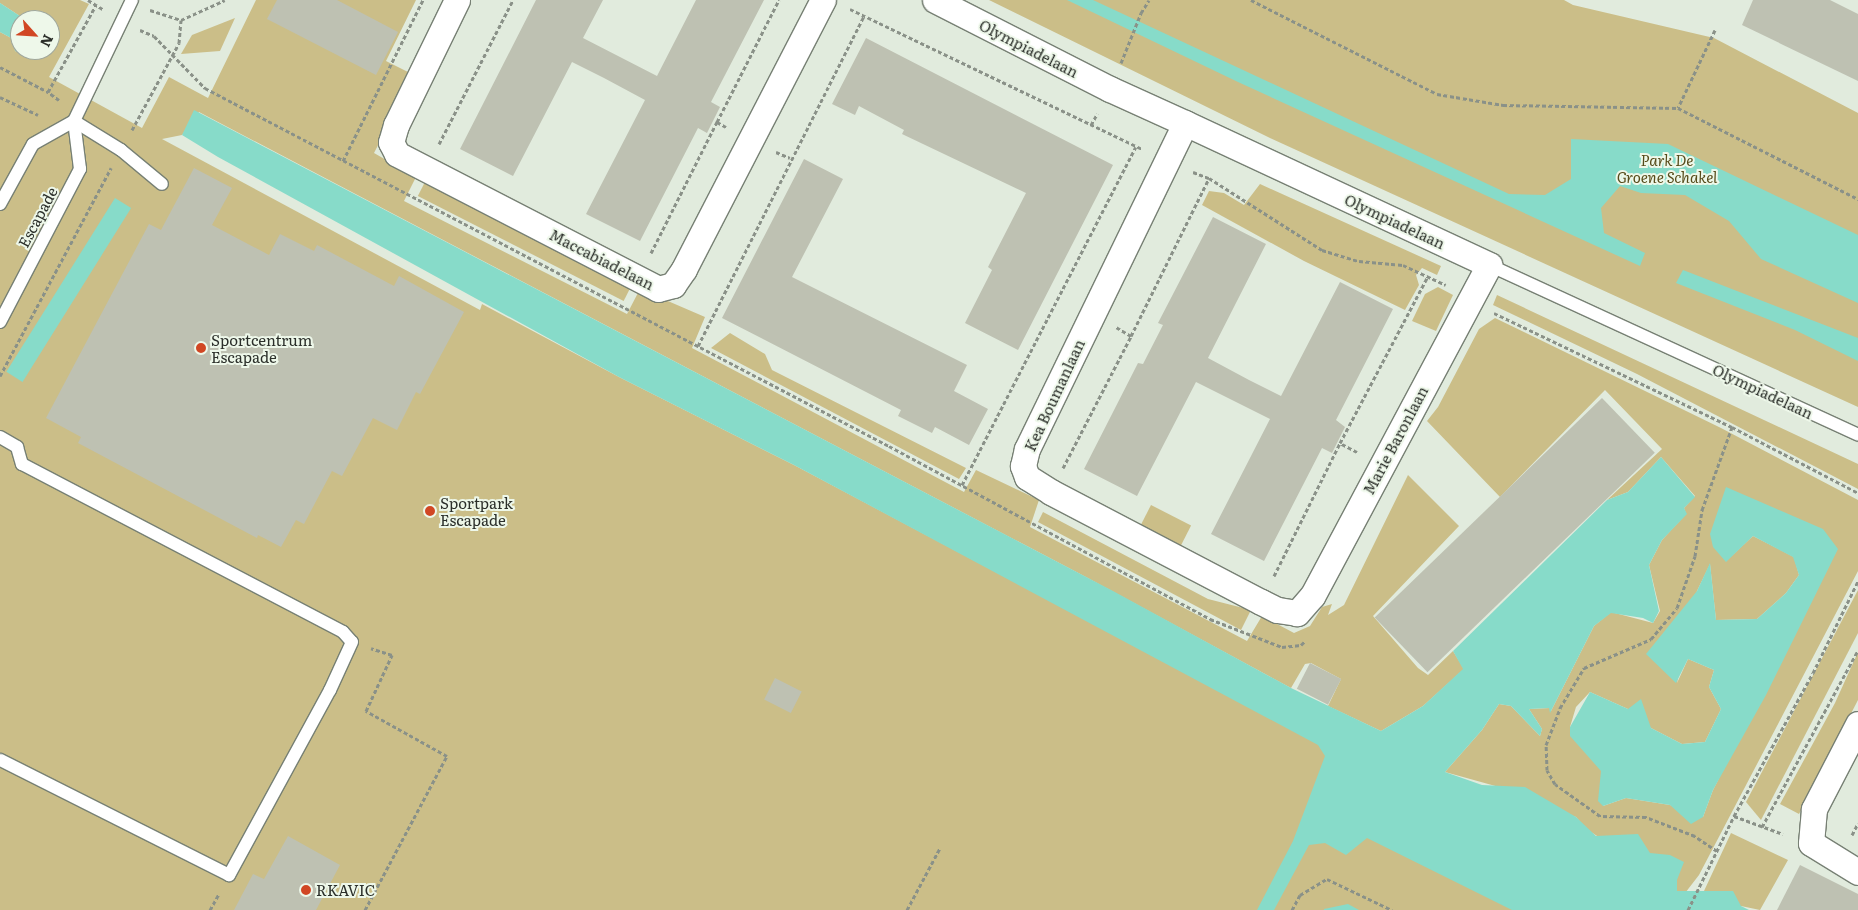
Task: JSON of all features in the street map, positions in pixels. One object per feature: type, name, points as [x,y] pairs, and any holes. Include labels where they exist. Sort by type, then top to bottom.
[{"type":"street","name":"Maccabiadelaan","points":[[457,0],[396,125],[391,142],[397,154],[658,288],[673,285],[684,269],[832,2]]},
{"type":"street","name":"Olympiadelaan","points":[[935,0],[1110,89],[1185,122],[1489,265]]},
{"type":"street","name":"Kea Boumanlaan","points":[[1185,122],[1027,449],[1023,466],[1027,477],[1051,492],[1260,602],[1277,610],[1297,613]]},
{"type":"street","name":"Marie Baronlaan","points":[[1297,613],[1312,596],[1489,265]]},
{"type":"street","points":[[1858,724],[1814,809],[1811,844],[1858,872]]},
{"type":"lane","points":[[0,204],[33,144],[74,121],[131,2]]},
{"type":"lane","points":[[74,121],[121,150],[162,184]]},
{"type":"lane","name":"Escapade","points":[[0,322],[80,169],[74,121]]},
{"type":"lane","name":"Olympiadelaan","points":[[1489,265],[1858,435]]},
{"type":"lane","points":[[0,437],[16,447],[22,464],[343,632],[352,642],[334,682],[229,876],[0,760]]},
{"type":"path","points":[[48,92],[96,5],[88,0]]},
{"type":"path","points":[[131,2],[181,20],[224,0]]},
{"type":"path","points":[[343,161],[422,0]]},
{"type":"path","points":[[412,197],[513,0]]},
{"type":"path","points":[[1130,37],[1149,0]]},
{"type":"path","points":[[1251,0],[1437,94],[1503,105],[1678,108],[1858,200]]},
{"type":"path","points":[[832,2],[1166,161],[1210,178],[1322,250],[1359,261],[1403,265],[1428,276],[1472,297],[1490,310],[1732,427],[1858,493]]},
{"type":"path","points":[[698,346],[864,16]]},
{"type":"path","points":[[0,376],[171,56],[180,43],[181,20]]},
{"type":"path","points":[[1678,108],[1715,30]]},
{"type":"path","points":[[171,56],[205,88],[1244,635],[1282,647],[1301,645],[1308,638]]},
{"type":"path","points":[[0,67],[48,92],[67,105]]},
{"type":"path","points":[[0,98],[42,117]]},
{"type":"path","points":[[638,278],[717,122]]},
{"type":"path","points":[[962,485],[1136,146]]},
{"type":"path","points":[[1034,524],[1132,336],[1210,178]]},
{"type":"path","points":[[1260,602],[1340,443],[1428,276]]},
{"type":"path","points":[[1092,313],[1132,336]]},
{"type":"path","points":[[1718,851],[1695,836],[1646,817],[1600,816],[1555,784],[1547,770],[1546,745],[1560,708],[1584,668],[1651,639],[1677,608],[1695,556],[1702,510],[1732,427]]},
{"type":"path","points":[[1340,443],[1382,465]]},
{"type":"path","points":[[1688,910],[1734,816],[1814,673],[1858,581]]},
{"type":"path","points":[[352,642],[392,655],[366,711],[447,756],[365,910]]},
{"type":"path","points":[[1762,827],[1858,650]]},
{"type":"path","points":[[1734,816],[1811,844]]},
{"type":"path","points":[[907,910],[940,848]]},
{"type":"path","points":[[1292,910],[1300,895],[1327,879],[1392,910]]},
{"type":"green space","name":"Sportpark Escapade","points":[[0,0],[80,0],[89,4],[60,57],[60,10],[11,10],[0,3]]},
{"type":"green space","name":"Sportpark Escapade","points":[[256,0],[416,0],[386,61],[414,75],[374,153],[416,177],[404,201],[627,314],[640,289],[705,317],[692,348],[964,492],[976,470],[1039,500],[1030,527],[1247,641],[1262,616],[1294,633],[1310,626],[1322,607],[1332,604],[1328,615],[1344,605],[1408,475],[1459,526],[1373,616],[1418,668],[1428,675],[1453,651],[1464,669],[1423,706],[1381,731],[1328,706],[1341,679],[1311,663],[1305,664],[1291,688],[1084,576],[199,112],[182,135],[162,139],[480,310],[482,304],[619,377],[794,465],[1634,910],[0,910],[0,32],[10,37],[10,60],[58,60],[49,77],[142,128],[169,77],[208,98]]},
{"type":"green space","name":"Park De Groene Schakel","points":[[989,0],[1564,0],[1573,5],[1714,38],[1858,113],[1858,407],[1270,138]]},
{"type":"green space","points":[[235,18],[220,51],[181,54],[192,35]]},
{"type":"green space","points":[[426,180],[632,285],[624,301],[418,196]]},
{"type":"green space","points":[[1260,184],[1441,266],[1437,275],[1422,268],[1416,275],[1419,285],[1405,310],[1304,261],[1202,205],[1209,191],[1224,193],[1244,205]]},
{"type":"green space","points":[[1438,287],[1453,295],[1436,331],[1412,321],[1425,294]]},
{"type":"green space","points":[[1497,295],[1858,464],[1858,489],[1637,374],[1493,305]]},
{"type":"green space","points":[[1495,318],[1721,428],[1858,500],[1858,571],[1699,875],[1682,897],[1674,887],[1585,828],[1576,817],[1499,787],[1445,772],[1482,730],[1499,704],[1511,706],[1540,736],[1542,729],[1529,709],[1550,708],[1551,711],[1594,626],[1611,612],[1653,623],[1660,611],[1649,565],[1662,540],[1686,514],[1684,508],[1695,496],[1661,457],[1628,492],[1607,500],[1662,449],[1605,390],[1500,497],[1427,421],[1438,407],[1479,329]],"holes":[[[1727,488],[1837,549],[1713,790],[1703,817],[1670,805],[1626,798],[1603,806],[1603,769],[1570,727],[1576,707],[1590,692],[1628,709],[1651,728],[1682,744],[1705,742],[1721,709],[1709,687],[1714,670],[1688,659],[1677,683],[1697,591],[1710,564],[1716,620],[1757,619],[1786,593],[1799,575],[1794,557],[1753,536],[1726,561]]]},
{"type":"green space","points":[[730,333],[765,354],[772,370],[966,468],[959,479],[711,348]]},
{"type":"green space","points":[[1151,505],[1191,525],[1181,546],[1141,525]]},
{"type":"green space","points":[[1043,512],[1208,599],[1251,610],[1241,630],[1038,522]]},
{"type":"green space","points":[[1858,590],[1858,633],[1761,820],[1746,802]]},
{"type":"green space","points":[[1858,652],[1858,700],[1799,814],[1780,804],[1835,703]]},
{"type":"green space","points":[[1731,833],[1788,860],[1760,910],[1741,906],[1715,910],[1704,891]]},
{"type":"water","points":[[1067,0],[1093,0],[1509,194],[1545,195],[1571,179],[1571,139],[1668,144],[1858,235],[1858,303],[1761,259],[1729,221],[1685,195],[1641,193],[1620,186],[1601,208],[1604,233],[1645,253],[1640,266],[1238,82]]},
{"type":"water","points":[[0,3],[11,10],[10,37],[0,32]]},
{"type":"water","points":[[194,110],[1113,591],[1291,688],[1381,731],[1423,706],[1463,669],[1453,651],[1607,500],[1628,492],[1661,457],[1695,497],[1684,508],[1687,514],[1662,540],[1649,565],[1659,611],[1653,623],[1643,618],[1611,613],[1594,626],[1550,713],[1549,708],[1529,709],[1542,729],[1540,736],[1511,706],[1499,704],[1482,730],[1445,772],[1482,785],[1525,787],[1576,817],[1596,836],[1638,834],[1650,853],[1670,855],[1684,862],[1677,880],[1677,891],[1733,891],[1741,906],[1749,910],[1512,910],[1367,838],[1346,855],[1325,843],[1309,845],[1274,910],[1257,910],[1293,841],[1325,756],[1318,745],[794,465],[619,377],[218,157],[182,135]]},
{"type":"water","points":[[115,198],[131,208],[22,382],[6,372]]},
{"type":"water","points":[[1683,270],[1858,338],[1858,361],[1795,330],[1676,283]]},
{"type":"water","points":[[1726,487],[1823,529],[1838,549],[1766,695],[1713,790],[1703,817],[1691,824],[1670,805],[1626,798],[1603,806],[1598,801],[1601,771],[1570,736],[1570,727],[1590,692],[1628,709],[1641,699],[1651,728],[1682,744],[1705,742],[1721,709],[1709,687],[1714,670],[1688,659],[1676,683],[1646,654],[1697,591],[1710,563],[1716,620],[1757,619],[1786,593],[1799,575],[1793,557],[1753,536],[1726,562],[1713,547],[1710,534]]},
{"type":"water","points":[[1348,904],[1359,910],[1324,910],[1324,909]]},
{"type":"building","points":[[277,0],[337,0],[398,32],[376,75],[267,19]]},
{"type":"building","points":[[536,0],[603,0],[583,38],[657,76],[696,0],[764,0],[711,102],[720,107],[707,133],[698,128],[640,241],[586,214],[645,100],[604,78],[572,62],[513,176],[460,149]]},
{"type":"building","points":[[1753,0],[1830,0],[1858,14],[1858,81],[1742,25]]},
{"type":"building","points":[[866,38],[1113,165],[1018,350],[965,323],[992,270],[988,267],[1026,193],[902,134],[904,130],[859,106],[855,115],[832,104]]},
{"type":"building","points":[[804,159],[843,179],[792,277],[967,365],[954,391],[988,409],[969,445],[935,427],[932,433],[898,416],[901,410],[722,318]]},
{"type":"building","points":[[194,168],[232,188],[212,225],[269,255],[280,234],[314,251],[317,245],[394,286],[399,276],[464,312],[420,394],[416,392],[397,430],[373,418],[342,476],[332,471],[304,524],[296,520],[281,547],[258,535],[257,538],[78,443],[81,437],[46,418],[149,224],[161,230]]},
{"type":"building","points":[[1213,217],[1266,244],[1208,358],[1249,380],[1281,396],[1340,282],[1393,309],[1336,420],[1345,427],[1332,453],[1322,448],[1264,561],[1211,534],[1270,419],[1196,382],[1137,496],[1084,469],[1138,363],[1143,364],[1163,325],[1158,323]]},
{"type":"building","points":[[1602,398],[1655,453],[1427,672],[1375,618]]},
{"type":"building","points":[[1310,663],[1341,679],[1328,705],[1297,689]]},
{"type":"building","points":[[775,678],[802,692],[791,713],[764,699]]},
{"type":"building","points":[[288,836],[340,865],[316,910],[234,910],[253,874],[264,879]]},
{"type":"building","points":[[1800,865],[1858,894],[1858,910],[1777,910]]},
{"type":"place","name":"Sportcentrum Escapade","points":[[201,348]]},
{"type":"place","name":"Sportpark Escapade","points":[[430,511]]},
{"type":"place","name":"RKAVIC","points":[[306,890]]}]
